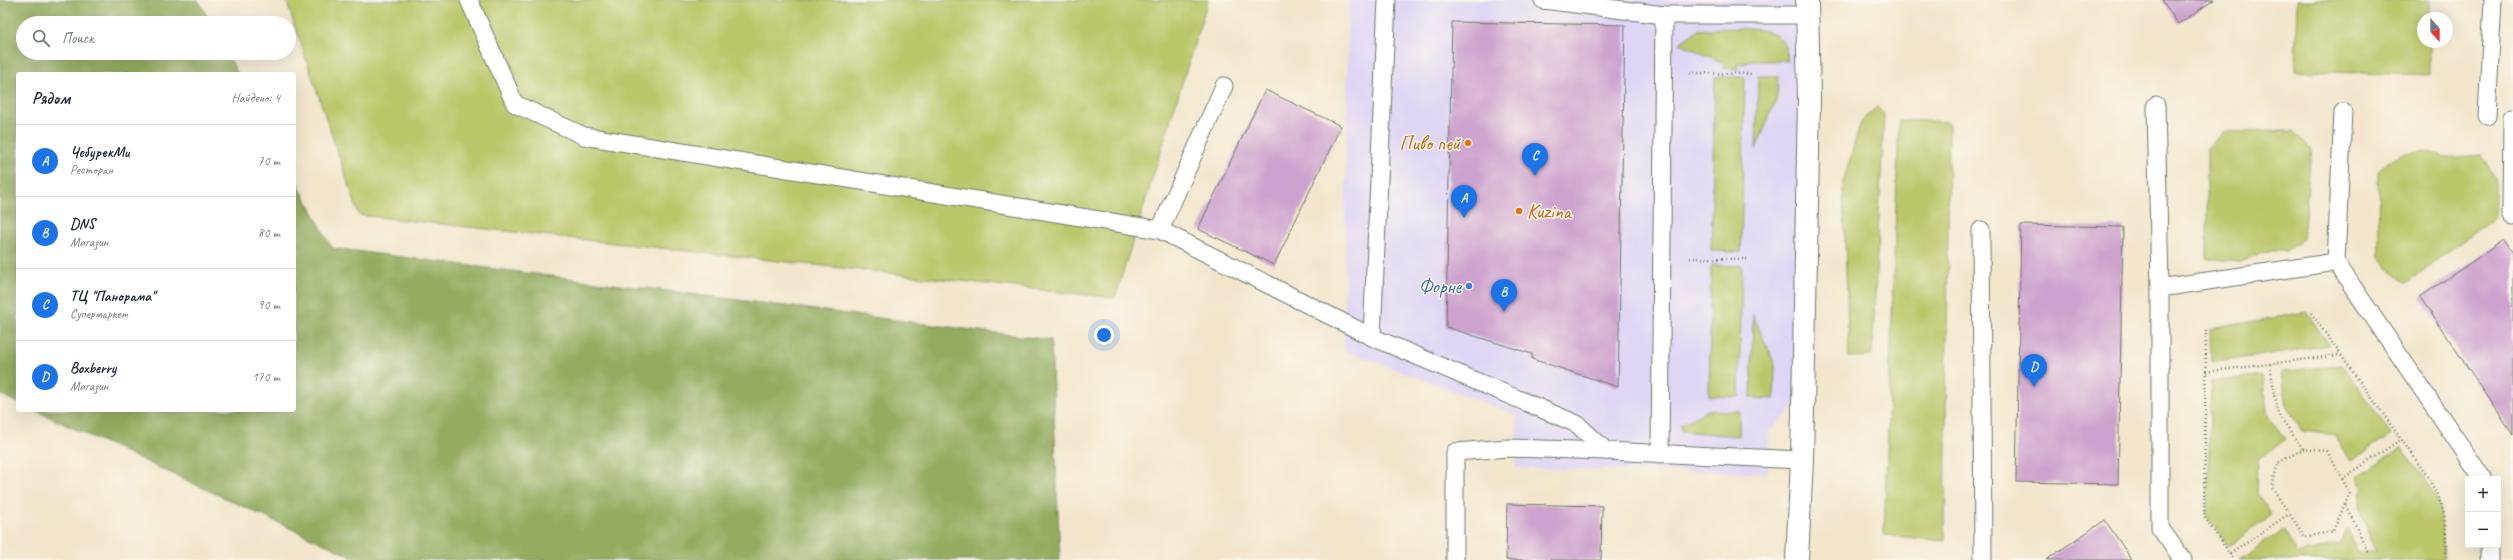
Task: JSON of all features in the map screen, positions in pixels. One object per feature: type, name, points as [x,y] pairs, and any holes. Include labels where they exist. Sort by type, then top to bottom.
[{"type":"street","points":[[1797,560],[1802,460],[1809,100],[1807,7]]},
{"type":"lane","points":[[469,0],[515,104],[584,136],[1160,230],[1372,337],[1577,424],[1606,452]]},
{"type":"lane","points":[[1372,337],[1387,0]]},
{"type":"lane","points":[[1543,0],[1664,15],[1807,7]]},
{"type":"lane","points":[[2487,116],[2493,0]]},
{"type":"lane","points":[[1660,454],[1664,15]]},
{"type":"lane","points":[[1160,230],[1224,86]]},
{"type":"lane","points":[[2156,105],[2160,288],[2160,528],[2183,560]]},
{"type":"lane","points":[[2344,112],[2336,262],[2481,476]]},
{"type":"lane","points":[[2512,117],[2511,213],[2513,216]]},
{"type":"lane","points":[[1981,230],[1983,560]]},
{"type":"lane","points":[[2160,288],[2336,262]]},
{"type":"lane","points":[[1455,560],[1455,452],[1508,448],[1802,460]]},
{"type":"lane","points":[[2489,548],[2489,560]]},
{"type":"path","points":[[1718,73],[1752,74]]},
{"type":"path","points":[[1709,258],[1749,259]]},
{"type":"path","points":[[2311,312],[2339,355],[2425,473],[2441,501],[2446,515],[2445,560]]},
{"type":"path","points":[[2206,330],[2204,517],[2234,560]]},
{"type":"path","points":[[2206,372],[2339,355]]},
{"type":"path","points":[[2270,364],[2278,414],[2303,449]]},
{"type":"path","points":[[2342,479],[2400,440]]},
{"type":"path","points":[[2303,449],[2328,451],[2342,479],[2350,493],[2333,531],[2305,537],[2272,488],[2278,463],[2303,449]]},
{"type":"path","points":[[2345,503],[2368,552]]},
{"type":"path","points":[[2230,554],[2289,514]]},
{"type":"shaded area","points":[[1348,0],[1802,0],[1796,406],[1769,431],[1768,473],[1516,468],[1517,415],[1344,350]]},
{"type":"green space","points":[[0,0],[198,0],[207,16],[16,16],[16,60],[231,60],[237,72],[16,72],[16,402],[0,394]]},
{"type":"green space","points":[[286,0],[1208,0],[1115,298],[359,215],[296,29],[296,16],[291,16]]},
{"type":"green space","points":[[2297,0],[2430,0],[2430,12],[2417,12],[2417,48],[2429,48],[2429,75],[2295,71]]},
{"type":"green space","points":[[1740,28],[1772,33],[1778,36],[1784,44],[1788,61],[1748,61],[1748,63],[1738,64],[1737,69],[1723,68],[1724,63],[1679,43],[1698,30]]},
{"type":"green space","points":[[1758,76],[1778,76],[1777,97],[1756,149]]},
{"type":"green space","points":[[1715,77],[1745,77],[1741,252],[1711,251]]},
{"type":"green space","points":[[1877,107],[1884,114],[1872,356],[1849,357],[1843,183],[1861,121]]},
{"type":"green space","points":[[1899,120],[1949,122],[1945,541],[1884,535]]},
{"type":"green space","points":[[2294,131],[2311,149],[2303,239],[2286,251],[2266,251],[2239,262],[2207,258],[2207,148],[2223,132]]},
{"type":"green space","points":[[2426,151],[2446,158],[2481,155],[2496,177],[2494,217],[2407,283],[2389,270],[2379,256],[2378,171],[2395,157],[2405,153]]},
{"type":"green space","points":[[296,181],[332,248],[1051,340],[1060,560],[359,560],[38,412],[296,412]]},
{"type":"green space","points":[[1711,265],[1742,266],[1739,397],[1709,396]]},
{"type":"green space","points":[[2306,312],[2329,345],[2211,363],[2210,329]]},
{"type":"green space","points":[[1753,315],[1775,365],[1774,399],[1751,398]]},
{"type":"green space","points":[[2342,364],[2391,434],[2351,461],[2335,435],[2302,431],[2286,406],[2281,372]]},
{"type":"green space","points":[[2262,375],[2268,417],[2286,439],[2258,459],[2257,494],[2272,515],[2228,546],[2207,517],[2211,382]]},
{"type":"green space","points":[[1708,410],[1739,411],[1739,436],[1681,431],[1681,424]]},
{"type":"green space","points":[[2402,448],[2431,488],[2436,499],[2440,510],[2442,524],[2443,560],[2239,560],[2283,530],[2298,554],[2340,543],[2347,529],[2358,552],[2376,552],[2359,509],[2363,486],[2357,476]]},
{"type":"building","points":[[2162,0],[2214,0],[2178,24]]},
{"type":"building","points":[[1452,22],[1625,25],[1618,387],[1532,359],[1532,354],[1446,327]]},
{"type":"building","points":[[1265,90],[1341,126],[1274,265],[1198,229]]},
{"type":"building","points":[[2021,225],[2123,227],[2118,484],[2016,482]]},
{"type":"building","points":[[2504,240],[2513,253],[2513,434],[2420,297]]},
{"type":"building","points":[[1507,504],[1602,506],[1601,560],[1506,560]]},
{"type":"building","points":[[2105,520],[2132,560],[2046,560]]},
{"type":"place","name":"Пиво пей","points":[[1468,143]]},
{"type":"place","name":"ТЦ \"Панорама\"","points":[[1535,176]]},
{"type":"place","name":"Kuzina","points":[[1519,211]]},
{"type":"place","name":"ЧебурекМи","points":[[1464,218]]},
{"type":"place","name":"Форне","points":[[1469,286]]},
{"type":"place","name":"DNS","points":[[1504,312]]},
{"type":"place","name":"Boxberry","points":[[2034,387]]}]
